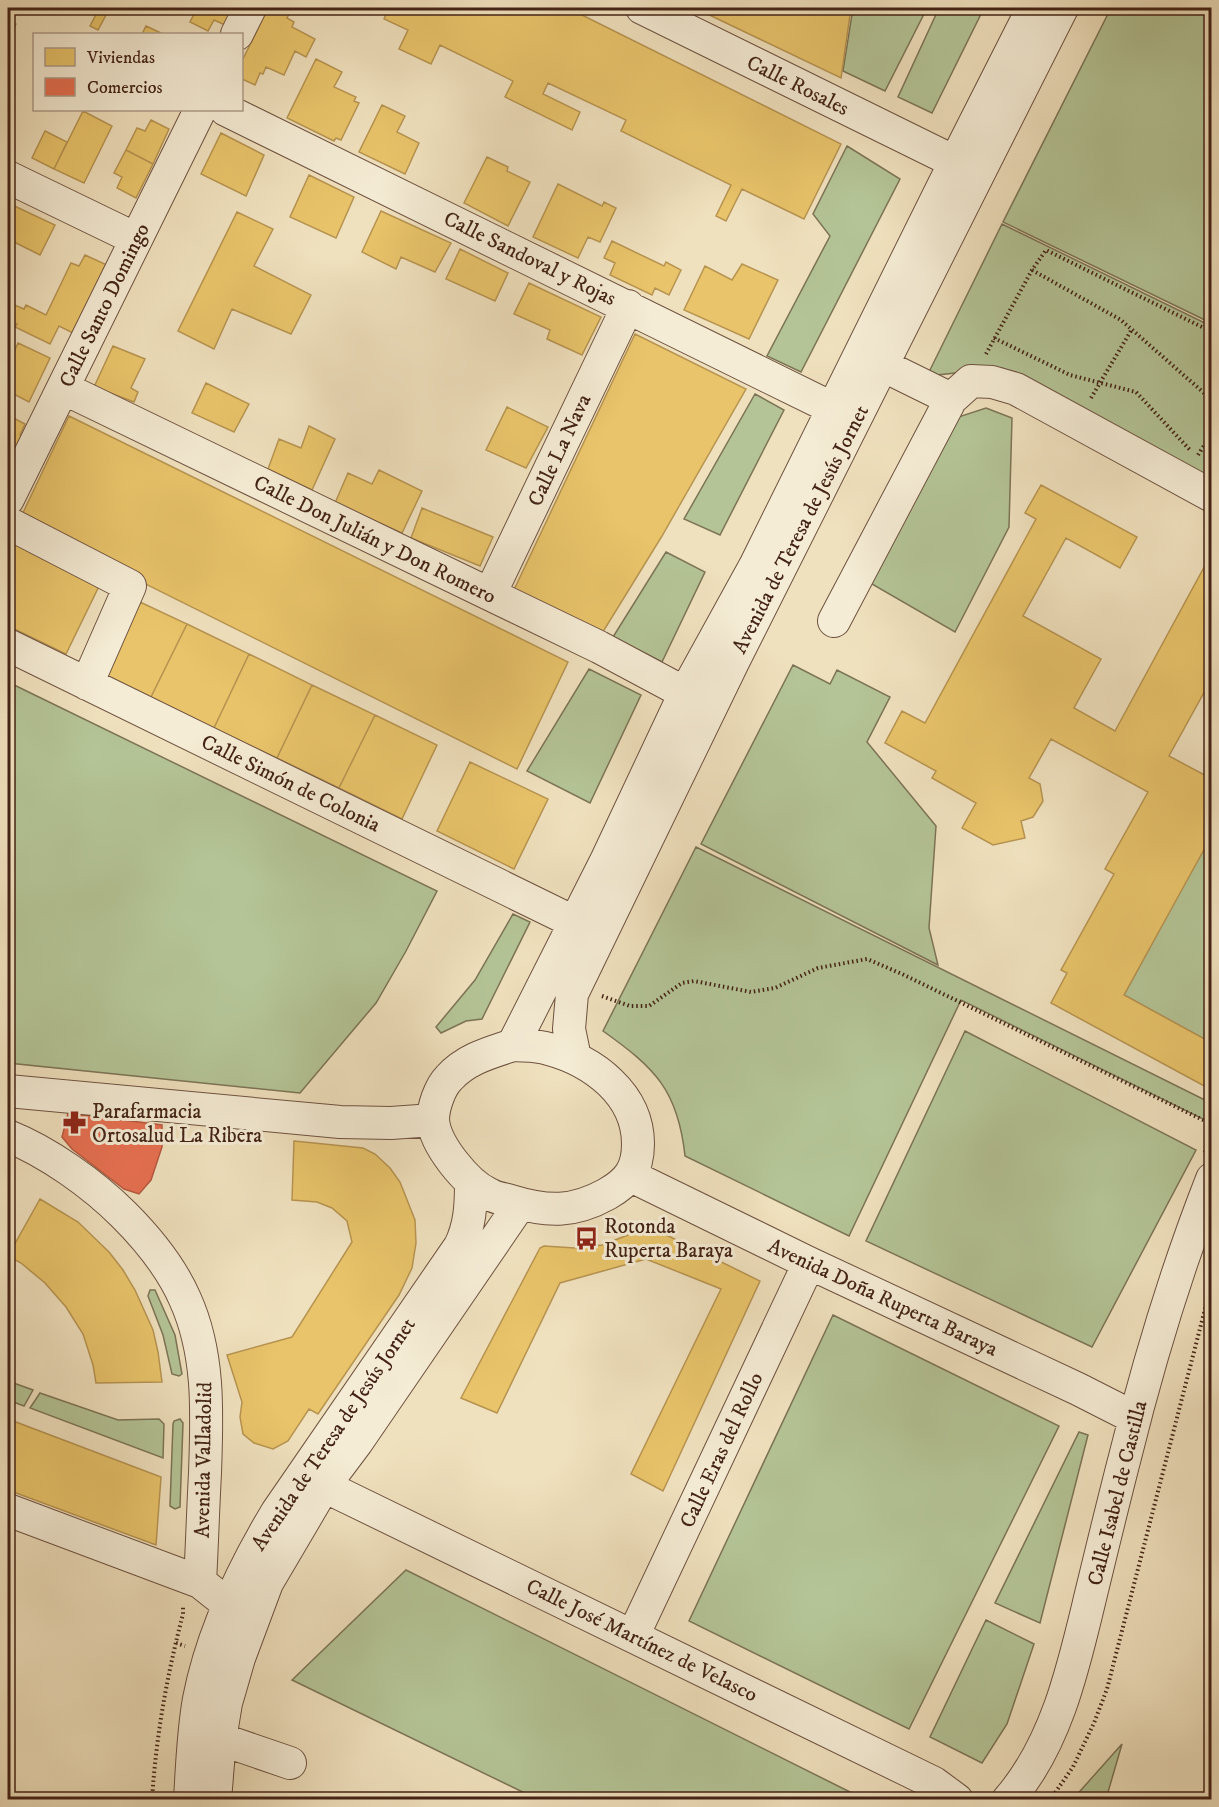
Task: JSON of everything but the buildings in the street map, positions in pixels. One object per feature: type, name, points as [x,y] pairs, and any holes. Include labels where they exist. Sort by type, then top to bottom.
[{"type":"street","points":[[238,33],[250,8]]},
{"type":"street","name":"Calle Rosales","points":[[642,8],[954,162]]},
{"type":"street","name":"Avenida de Teresa de Jesús Jornet","points":[[513,1045],[606,861],[685,693],[755,566],[954,162],[1033,8]]},
{"type":"street","name":"Avenida de Teresa de Jesús Jornet","points":[[575,1058],[569,1029],[572,994],[728,673],[1062,8]]},
{"type":"street","name":"Calle Santo Domingo","points":[[8,500],[200,111]]},
{"type":"street","name":"Calle Sandoval y Rojas","points":[[228,111],[832,408]]},
{"type":"street","points":[[8,177],[136,239]]},
{"type":"street","name":"Calle La Nava","points":[[490,594],[627,306]]},
{"type":"street","points":[[882,365],[961,390],[992,382],[1016,389],[1212,496]]},
{"type":"street","name":"Calle Don Julián y Don Romero","points":[[63,388],[599,647],[685,693]]},
{"type":"street","points":[[834,621],[961,390]]},
{"type":"street","points":[[8,524],[130,586],[87,684]]},
{"type":"street","name":"Calle Simón de Colonia","points":[[8,645],[574,922]]},
{"type":"street","points":[[513,1045],[547,1048],[575,1058],[614,1085],[630,1108],[638,1134],[638,1155],[632,1176],[614,1190],[581,1206],[547,1210],[490,1195],[471,1183],[443,1146],[433,1120],[438,1096],[447,1079],[482,1054],[513,1045]]},
{"type":"street","points":[[8,1091],[340,1122],[433,1120]]},
{"type":"street","name":"Avenida Valladolid","points":[[8,1136],[83,1179],[113,1203],[141,1232],[161,1258],[185,1297],[204,1362],[207,1415],[200,1582]]},
{"type":"street","name":"Calle Isabel de Castilla","points":[[1008,1800],[1024,1779],[1046,1739],[1060,1706],[1078,1649],[1135,1418],[1201,1233],[1209,1169]]},
{"type":"street","name":"Avenida Doña Ruperta Baraya","points":[[632,1176],[1135,1418]]},
{"type":"street","name":"Avenida de Teresa de Jesús Jornet","points":[[190,1800],[193,1743],[200,1698],[211,1655],[250,1557],[277,1512],[460,1246],[466,1234],[470,1214],[471,1183]]},
{"type":"street","name":"Avenida de Teresa de Jesús Jornet","points":[[215,1800],[220,1739],[226,1703],[252,1620],[267,1584],[324,1486],[357,1442],[520,1204]]},
{"type":"street","name":"Calle Eras del Rollo","points":[[633,1636],[809,1263]]},
{"type":"street","name":"Calle José Martínez de Velasco","points":[[324,1486],[934,1783],[957,1800]]},
{"type":"street","points":[[8,1510],[200,1582],[229,1605]]},
{"type":"street","points":[[220,1739],[290,1762]]},
{"type":"path","points":[[961,390],[1046,250],[1212,332]]},
{"type":"path","points":[[1032,270],[1121,320],[1212,400]]},
{"type":"path","points":[[1077,422],[1132,329]]},
{"type":"path","points":[[994,338],[1070,375],[1136,392],[1197,457]]},
{"type":"path","points":[[597,1002],[600,995],[630,1006],[649,1006],[682,982],[694,981],[751,992],[775,988],[818,968],[867,959],[1203,1120],[1211,1127],[1205,1150],[1209,1169]]},
{"type":"path","points":[[1050,1800],[1073,1767],[1107,1689],[1212,1282]]},
{"type":"path","points":[[152,1800],[154,1759],[166,1683],[183,1614],[183,1604],[169,1590],[166,1580],[168,1570]]},
{"type":"path","points":[[176,1643],[211,1655]]},
{"type":"green space","points":[[853,8],[927,8],[885,91],[843,71]]},
{"type":"green space","points":[[939,8],[984,8],[932,113],[898,97]]},
{"type":"green space","points":[[1111,8],[1211,8],[1211,323],[1003,222]]},
{"type":"green space","points":[[847,146],[900,179],[801,372],[767,356],[830,236],[813,214]]},
{"type":"green space","points":[[1002,224],[1211,326],[1211,486],[1002,368],[927,376]]},
{"type":"green space","points":[[755,394],[784,410],[720,535],[684,519]]},
{"type":"green space","points":[[986,408],[1012,418],[1009,527],[955,632],[865,580],[949,420]]},
{"type":"green space","points":[[666,552],[705,572],[662,662],[613,637]]},
{"type":"green space","points":[[793,665],[830,684],[837,670],[890,697],[867,742],[936,826],[929,928],[938,965],[701,844]]},
{"type":"green space","points":[[589,669],[641,695],[590,803],[527,771]]},
{"type":"green space","points":[[8,682],[437,891],[376,1003],[300,1093],[8,1063]]},
{"type":"green space","points":[[1211,835],[1211,1043],[1124,995]]},
{"type":"green space","points":[[696,847],[1211,1103],[1209,1122],[961,1000],[849,1236],[685,1156],[677,1114],[661,1083],[637,1057],[603,1031]]},
{"type":"green space","points":[[513,914],[530,922],[482,1019],[466,1021],[441,1033],[436,1027],[475,980]]},
{"type":"green space","points":[[965,1031],[1196,1150],[1092,1347],[866,1241]]},
{"type":"green space","points":[[150,1290],[155,1290],[175,1335],[182,1374],[179,1376],[172,1374],[163,1335],[148,1296]]},
{"type":"green space","points":[[833,1315],[1059,1426],[909,1729],[689,1621]]},
{"type":"green space","points":[[8,1381],[33,1390],[24,1406],[8,1400]]},
{"type":"green space","points":[[40,1393],[118,1420],[159,1419],[164,1424],[163,1458],[30,1408]]},
{"type":"green space","points":[[180,1419],[183,1423],[180,1507],[175,1509],[170,1506],[173,1424],[174,1421]]},
{"type":"green space","points":[[1079,1432],[1088,1435],[1040,1623],[995,1603]]},
{"type":"green space","points":[[406,1570],[864,1799],[537,1799],[292,1680]]},
{"type":"green space","points":[[986,1620],[1034,1644],[1007,1724],[982,1763],[930,1737]]},
{"type":"green space","points":[[1122,1744],[1106,1799],[1073,1799]]},
{"type":"place","name":"Parafarmacia Ortosalud La Ribera","points":[[74,1123]]},
{"type":"place","name":"Rotonda Ruperta Baraya","points":[[586,1238]]}]
